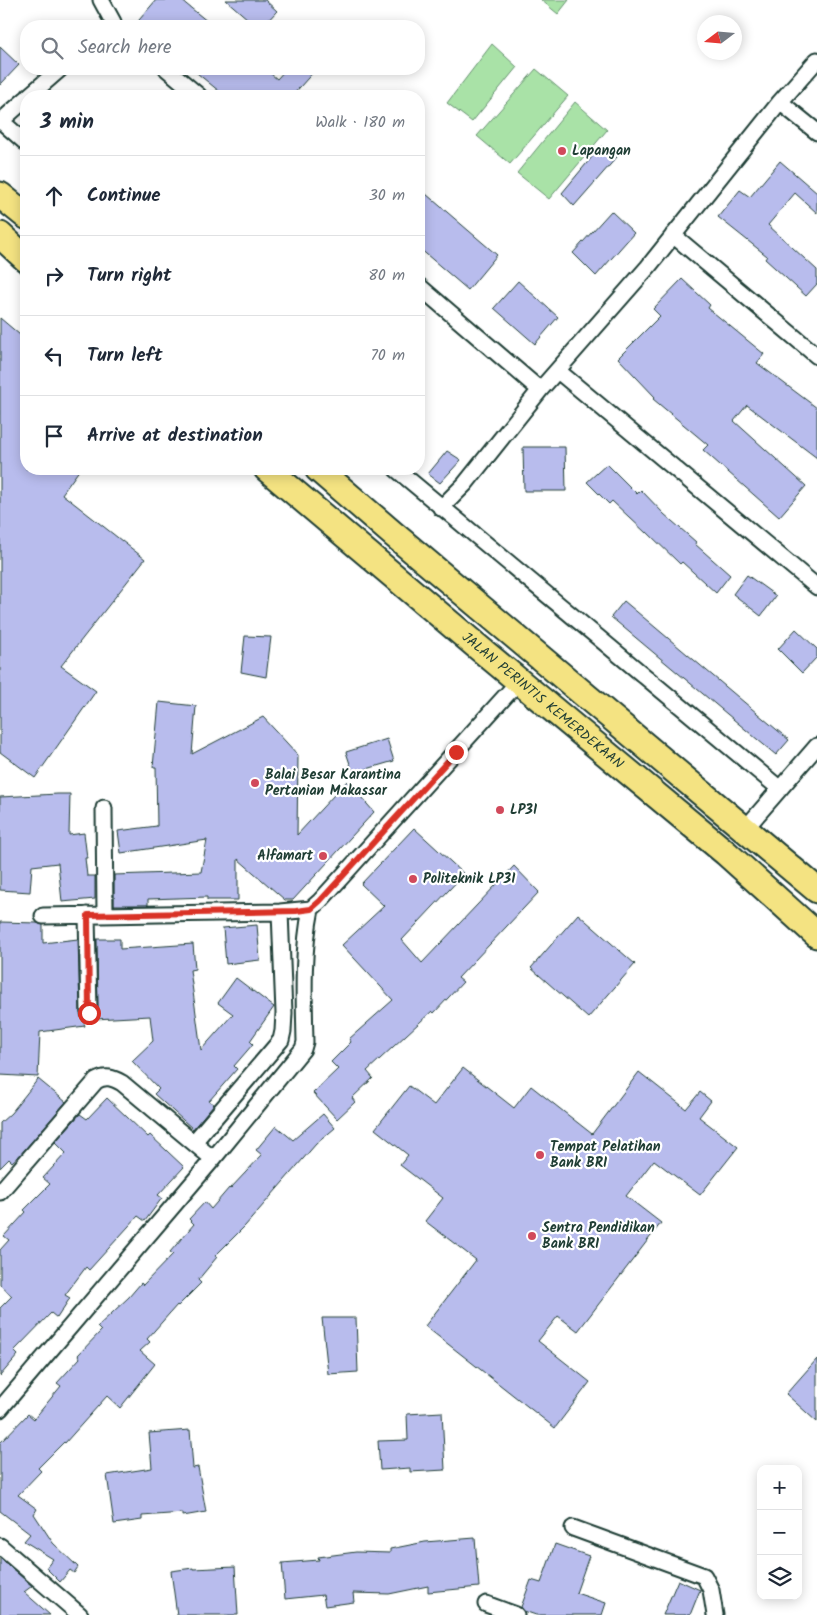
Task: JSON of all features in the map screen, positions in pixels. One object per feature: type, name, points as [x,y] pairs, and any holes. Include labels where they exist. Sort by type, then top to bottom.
[{"type":"highway","points":[[0,195],[20,211]]},
{"type":"highway","points":[[1,240],[20,254]]},
{"type":"highway","name":"JALAN PERINTIS KEMERDEKAAN","points":[[274,475],[726,853],[817,935]]},
{"type":"highway","points":[[325,475],[817,890]]},
{"type":"highway","points":[[410,589],[431,566]]},
{"type":"street","points":[[101,0],[111,20]]},
{"type":"street","points":[[441,508],[465,484],[540,390],[648,267],[780,102],[817,60]]},
{"type":"street","points":[[36,90],[53,75]]},
{"type":"street","points":[[174,75],[192,90]]},
{"type":"street","points":[[780,102],[817,132]]},
{"type":"street","points":[[20,104],[0,121],[20,138]]},
{"type":"street","points":[[673,235],[817,356]]},
{"type":"street","points":[[425,291],[540,390]]},
{"type":"street","points":[[558,371],[817,587]]},
{"type":"street","points":[[403,475],[780,789]]},
{"type":"street","points":[[2,1403],[213,1159],[303,1049],[306,931],[311,909],[340,880],[519,680]]},
{"type":"street","points":[[746,830],[817,746]]},
{"type":"street","points":[[104,808],[105,915]]},
{"type":"street","points":[[43,916],[280,912],[311,909]]},
{"type":"street","points":[[194,1142],[281,1040],[284,1013],[280,912]]},
{"type":"street","points":[[88,915],[89,1013]]},
{"type":"street","points":[[0,1192],[96,1081],[102,1077],[113,1078],[122,1083],[213,1159]]},
{"type":"street","points":[[573,1528],[704,1576],[711,1590],[715,1615]]},
{"type":"street","points":[[0,1546],[80,1615]]},
{"type":"street","points":[[486,1604],[516,1615]]},
{"type":"green space","points":[[541,0],[569,0],[558,14]]},
{"type":"green space","points":[[492,44],[517,67],[472,122],[447,103]]},
{"type":"green space","name":"Lapangan","points":[[536,69],[568,96],[510,164],[477,136]]},
{"type":"green space","name":"Lapangan","points":[[575,102],[607,130],[549,199],[517,173]]},
{"type":"building","points":[[156,0],[181,0],[206,20],[139,20]]},
{"type":"building","points":[[226,0],[265,0],[277,11],[269,20],[249,20]]},
{"type":"building","points":[[0,47],[19,65],[0,85]]},
{"type":"building","points":[[199,75],[272,75],[277,79],[281,75],[311,75],[297,90],[218,90]]},
{"type":"building","points":[[601,146],[617,157],[574,206],[562,193]]},
{"type":"building","points":[[780,161],[817,193],[817,213],[795,193],[768,225],[817,270],[817,284],[806,296],[765,259],[767,256],[718,217],[740,190],[750,197]]},
{"type":"building","points":[[426,194],[497,255],[468,290],[425,253]]},
{"type":"building","points":[[611,211],[634,233],[596,276],[573,253]]},
{"type":"building","points":[[682,279],[710,305],[708,308],[764,354],[757,363],[817,408],[817,458],[747,405],[734,421],[806,486],[779,517],[703,450],[708,445],[653,399],[655,397],[618,358],[660,316],[653,309]]},
{"type":"building","points":[[518,281],[558,317],[535,344],[494,308]]},
{"type":"building","points":[[0,318],[20,335],[20,475],[76,475],[62,494],[145,559],[61,666],[96,691],[35,778],[0,752]]},
{"type":"building","points":[[523,447],[565,447],[566,491],[524,491]]},
{"type":"building","points":[[447,451],[461,460],[440,483],[428,474]]},
{"type":"building","points":[[607,464],[637,494],[641,490],[664,514],[696,542],[695,544],[730,575],[716,593],[682,562],[680,564],[612,501],[609,504],[587,482]]},
{"type":"building","points":[[747,575],[776,596],[761,616],[733,594]]},
{"type":"building","points":[[624,601],[789,740],[776,755],[611,617]]},
{"type":"building","points":[[796,629],[817,649],[817,657],[802,673],[778,649]]},
{"type":"building","points":[[245,636],[271,637],[266,677],[241,672]]},
{"type":"building","points":[[159,702],[196,706],[192,754],[263,717],[298,755],[297,835],[347,781],[374,812],[293,900],[285,900],[238,859],[238,900],[207,900],[207,897],[148,899],[148,905],[114,905],[114,875],[201,872],[207,840],[121,853],[118,831],[157,826],[156,767],[153,767]]},
{"type":"building","points":[[387,739],[394,761],[353,773],[346,752]]},
{"type":"building","points":[[70,794],[69,835],[84,833],[87,876],[95,876],[95,899],[62,902],[58,863],[32,866],[30,892],[0,890],[0,797]]},
{"type":"building","points":[[414,828],[464,874],[402,940],[422,963],[514,866],[539,892],[458,978],[463,982],[434,1013],[432,1011],[367,1071],[373,1078],[352,1098],[355,1102],[337,1119],[313,1093],[338,1069],[331,1062],[351,1042],[349,1039],[393,1000],[342,945],[384,906],[361,884]]},
{"type":"building","points":[[578,914],[635,964],[588,1018],[531,968]]},
{"type":"building","points":[[0,922],[37,923],[43,925],[43,943],[78,939],[80,1013],[85,1026],[40,1032],[38,1077],[0,1075]]},
{"type":"building","points":[[257,925],[260,960],[226,964],[223,928]]},
{"type":"building","points":[[97,939],[120,939],[120,949],[193,944],[195,969],[190,970],[201,1050],[233,1014],[218,1003],[236,978],[274,1007],[250,1041],[253,1044],[234,1066],[237,1069],[209,1101],[214,1104],[193,1129],[154,1094],[159,1089],[132,1061],[153,1041],[150,1016],[95,1019],[98,1013]]},
{"type":"building","name":"Tempat Pelatihan Bank BRI","points":[[463,1068],[514,1108],[531,1086],[592,1134],[639,1072],[686,1109],[700,1092],[711,1101],[699,1117],[738,1147],[700,1195],[654,1160],[626,1196],[661,1223],[578,1331],[558,1316],[538,1341],[590,1382],[555,1428],[425,1326],[476,1260],[425,1221],[443,1198],[400,1165],[408,1155],[375,1129],[409,1086],[434,1105]]},
{"type":"building","points":[[38,1079],[66,1102],[20,1155],[12,1162],[9,1159],[0,1168],[0,1123],[11,1113]]},
{"type":"building","points":[[107,1098],[148,1137],[150,1135],[184,1167],[158,1195],[162,1198],[145,1221],[138,1216],[89,1270],[86,1267],[65,1295],[70,1298],[57,1318],[51,1313],[14,1351],[18,1355],[0,1376],[0,1308],[12,1296],[0,1285],[0,1250],[9,1240],[4,1236],[26,1212],[24,1210],[50,1184],[43,1178],[66,1153],[55,1142],[80,1114],[87,1119]]},
{"type":"building","points":[[323,1114],[335,1128],[316,1144],[245,1226],[215,1256],[217,1257],[198,1280],[201,1283],[177,1305],[147,1339],[150,1342],[140,1351],[155,1364],[120,1408],[107,1396],[65,1443],[38,1468],[41,1471],[18,1495],[37,1509],[34,1514],[53,1543],[78,1567],[74,1573],[70,1570],[60,1582],[46,1568],[53,1559],[24,1541],[30,1534],[0,1511],[0,1443],[28,1414],[34,1419],[61,1386],[57,1383],[80,1358],[78,1355],[101,1331],[97,1327],[141,1283],[143,1285],[173,1254],[170,1252],[194,1224],[189,1219],[205,1202],[211,1209],[262,1155],[256,1150],[276,1126],[293,1140]]},
{"type":"building","points":[[322,1318],[356,1318],[358,1372],[328,1374]]},
{"type":"building","points":[[817,1359],[817,1422],[786,1394]]},
{"type":"building","points":[[442,1412],[445,1470],[410,1472],[410,1468],[380,1470],[378,1441],[408,1440],[407,1414]]},
{"type":"building","points":[[190,1430],[193,1468],[198,1467],[206,1512],[183,1516],[183,1513],[142,1516],[142,1520],[114,1524],[107,1475],[152,1468],[149,1433]]},
{"type":"building","points":[[475,1538],[479,1587],[428,1592],[428,1586],[389,1594],[353,1593],[354,1602],[325,1606],[323,1595],[285,1599],[282,1563],[319,1560],[318,1557],[356,1552],[390,1553],[390,1549],[425,1542]]},
{"type":"building","points":[[555,1544],[589,1556],[576,1593],[606,1603],[602,1615],[536,1615],[524,1611],[521,1607],[531,1580],[541,1583]]},
{"type":"building","points":[[0,1558],[32,1586],[24,1592],[50,1615],[0,1615]]},
{"type":"building","points":[[235,1567],[238,1615],[177,1615],[171,1571],[193,1568]]},
{"type":"building","points":[[678,1580],[700,1590],[690,1615],[663,1615]]},
{"type":"place","name":"Lapangan","points":[[562,151]]},
{"type":"place","name":"Balai Besar Karantina Pertanian Makassar","points":[[255,783]]},
{"type":"place","name":"LP3I","points":[[500,810]]},
{"type":"place","name":"Alfamart","points":[[323,856]]},
{"type":"place","name":"Politeknik LP3I","points":[[413,879]]},
{"type":"place","name":"Tempat Pelatihan Bank BRI","points":[[540,1155]]},
{"type":"place","name":"Sentra Pendidikan Bank BRI","points":[[532,1236]]},
{"type":"route","points":[[89,1013],[88,915],[296,911],[311,909],[316,906],[456,752]]}]
